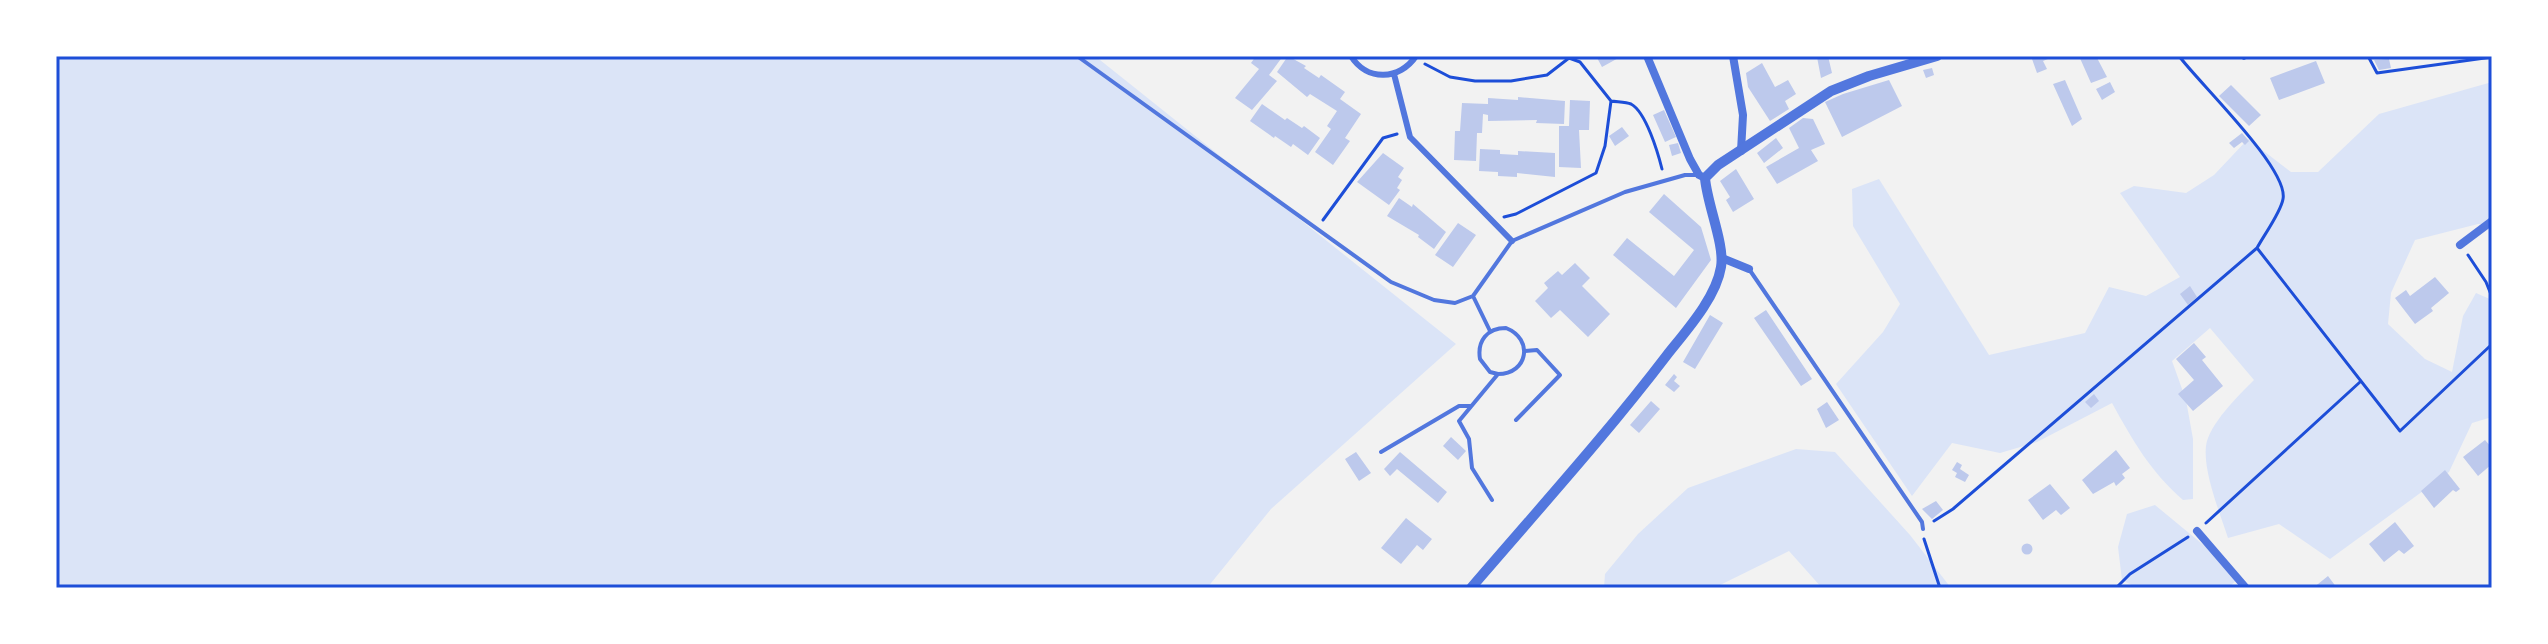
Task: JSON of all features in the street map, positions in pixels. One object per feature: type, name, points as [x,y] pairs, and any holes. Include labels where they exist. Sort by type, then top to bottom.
[{"type":"street","points":[[1351,56],[1363,69],[1373,74],[1394,74],[1403,70],[1415,57]]},
{"type":"street","points":[[1471,588],[1642,388],[1701,311],[1721,271],[1722,258],[1702,177],[1647,56]]},
{"type":"street","points":[[1733,56],[1743,115],[1741,151]]},
{"type":"street","points":[[1702,177],[1831,91],[1937,56]]},
{"type":"street","points":[[1394,74],[1410,137],[1512,241]]},
{"type":"street","points":[[2460,245],[2492,221]]},
{"type":"street","points":[[1722,258],[1749,269]]},
{"type":"street","points":[[2197,531],[2246,588]]},
{"type":"lane","points":[[1077,56],[1391,282],[1434,300],[1455,303],[1473,296],[1512,241],[1625,192],[1685,175],[1702,177]]},
{"type":"lane","points":[[1749,269],[1922,522],[1923,529]]},
{"type":"lane","points":[[1473,296],[1490,331]]},
{"type":"lane","points":[[1506,328],[1520,337],[1525,351],[1520,367],[1506,374],[1498,374],[1484,366],[1480,359],[1480,343],[1490,331],[1506,328]]},
{"type":"lane","points":[[1516,420],[1560,375],[1537,350],[1525,351]]},
{"type":"lane","points":[[1492,500],[1472,468],[1469,439],[1459,421],[1498,374]]},
{"type":"lane","points":[[1381,452],[1459,406],[1471,406]]},
{"type":"path","points":[[1940,588],[1929,559],[1923,529],[1953,509],[2257,248],[2283,199],[2282,184],[2245,131],[2179,56]]},
{"type":"path","points":[[2368,56],[2377,73],[2492,57]]},
{"type":"path","points":[[1415,57],[1450,77],[1475,81],[1511,81],[1547,75],[1570,57],[1580,62],[1611,101],[1631,105],[1640,113],[1657,148],[1665,181]]},
{"type":"path","points":[[1492,220],[1516,214],[1596,173],[1605,146],[1611,101]]},
{"type":"path","points":[[1317,227],[1383,138],[1408,131]]},
{"type":"path","points":[[2460,245],[2486,282],[2492,297]]},
{"type":"path","points":[[2257,248],[2400,431],[2491,346]]},
{"type":"path","points":[[2116,588],[2130,574],[2197,531],[2361,381]]},
{"type":"shaded area","points":[[56,56],[1095,56],[1456,344],[1271,509],[1207,588],[56,588]]},
{"type":"shaded area","points":[[2492,82],[2492,225],[2478,224],[2415,240],[2391,293],[2388,324],[2425,359],[2452,372],[2463,316],[2476,293],[2492,300],[2492,417],[2472,423],[2449,472],[2330,559],[2279,524],[2228,538],[2210,480],[2206,446],[2219,419],[2254,380],[2210,328],[2172,361],[2186,400],[2193,439],[2193,499],[2183,500],[2161,478],[2135,443],[2112,403],[2037,442],[2000,453],[1952,443],[1912,496],[1836,384],[1883,332],[1900,304],[1853,226],[1852,189],[1879,179],[1989,355],[2085,333],[2109,287],[2146,296],[2180,277],[2120,193],[2134,186],[2186,193],[2214,175],[2248,139],[2291,172],[2318,172],[2379,114]]},
{"type":"shaded area","points":[[1796,449],[1835,452],[1910,535],[1951,588],[1822,588],[1789,551],[1714,588],[1604,588],[1605,574],[1638,534],[1688,488]]},
{"type":"shaded area","points":[[2155,505],[2241,576],[2228,588],[2137,588],[2122,580],[2118,547],[2127,514]]},
{"type":"building","points":[[1256,56],[1283,56],[1269,75],[1277,81],[1252,110],[1235,98],[1259,69],[1251,63]]},
{"type":"building","points":[[1288,56],[1345,92],[1340,99],[1361,114],[1345,138],[1350,141],[1333,165],[1315,152],[1331,129],[1327,126],[1337,111],[1310,94],[1307,97],[1277,72]]},
{"type":"building","points":[[1596,56],[1622,56],[1602,67]]},
{"type":"building","points":[[1828,56],[1832,73],[1821,78],[1817,57]]},
{"type":"building","points":[[2055,56],[2043,61],[2047,69],[2037,73],[2032,59]]},
{"type":"building","points":[[2079,56],[2096,56],[2107,77],[2091,83]]},
{"type":"building","points":[[2389,59],[2391,68],[2379,70],[2374,60]]},
{"type":"building","points":[[2316,61],[2325,83],[2279,100],[2270,78]]},
{"type":"building","points":[[1762,63],[1775,87],[1788,80],[1796,94],[1785,101],[1789,109],[1770,121],[1748,87],[1746,73]]},
{"type":"building","points":[[1932,68],[1934,75],[1926,78],[1923,70]]},
{"type":"building","points":[[1889,80],[1902,106],[1842,137],[1825,102]]},
{"type":"building","points":[[2065,80],[2082,119],[2072,126],[2053,84]]},
{"type":"building","points":[[2110,82],[2115,92],[2102,100],[2096,89]]},
{"type":"building","points":[[2231,85],[2261,115],[2249,126],[2219,96]]},
{"type":"building","points":[[1518,97],[1565,101],[1564,124],[1536,123],[1537,120],[1488,121],[1488,115],[1483,114],[1482,133],[1477,133],[1476,161],[1454,160],[1455,131],[1460,131],[1462,103],[1488,104],[1488,98],[1518,100]]},
{"type":"building","points":[[1570,100],[1590,101],[1589,130],[1579,130],[1581,168],[1559,167],[1559,126],[1569,126]]},
{"type":"building","points":[[1262,104],[1320,138],[1308,155],[1293,144],[1291,147],[1274,138],[1250,121]]},
{"type":"building","points":[[1664,110],[1676,137],[1665,142],[1653,115]]},
{"type":"building","points":[[1803,118],[1813,119],[1825,144],[1811,150],[1818,161],[1777,184],[1766,167],[1799,148],[1789,128]]},
{"type":"building","points":[[1622,127],[1629,136],[1615,146],[1609,136]]},
{"type":"building","points":[[2242,133],[2249,141],[2234,148],[2229,143]]},
{"type":"building","points":[[1776,138],[1783,148],[1764,163],[1757,153]]},
{"type":"building","points":[[1678,143],[1681,153],[1672,156],[1669,145]]},
{"type":"building","points":[[1480,149],[1518,155],[1518,151],[1555,153],[1555,177],[1517,173],[1517,177],[1498,176],[1498,172],[1479,171]]},
{"type":"building","points":[[1383,153],[1404,168],[1398,177],[1402,180],[1397,188],[1400,190],[1389,205],[1357,182]]},
{"type":"building","points":[[1736,169],[1754,199],[1733,212],[1726,200],[1730,197],[1720,181]]},
{"type":"building","points":[[1664,194],[1701,227],[1711,260],[1676,308],[1613,255],[1627,238],[1674,276],[1694,250],[1649,212]]},
{"type":"building","points":[[1399,198],[1412,207],[1413,204],[1446,232],[1434,249],[1419,235],[1387,216]]},
{"type":"building","points":[[1458,223],[1476,235],[1453,267],[1435,255]]},
{"type":"building","points":[[1575,263],[1590,278],[1582,286],[1610,314],[1588,337],[1560,310],[1551,318],[1535,301],[1548,288],[1544,283],[1558,271],[1562,275]]},
{"type":"building","points":[[2435,277],[2449,293],[2431,308],[2433,311],[2415,324],[2395,298],[2406,290],[2410,296]]},
{"type":"building","points":[[2190,286],[2197,297],[2188,305],[2180,294]]},
{"type":"building","points":[[1766,310],[1812,379],[1801,386],[1754,318]]},
{"type":"building","points":[[1710,315],[1723,323],[1695,369],[1683,362]]},
{"type":"building","points":[[2194,343],[2206,357],[2202,360],[2223,386],[2193,411],[2178,394],[2194,380],[2176,359]]},
{"type":"building","points":[[1674,374],[1677,377],[1674,381],[1680,386],[1674,392],[1665,385]]},
{"type":"building","points":[[2094,394],[2099,401],[2091,408],[2085,402]]},
{"type":"building","points":[[1651,401],[1660,409],[1639,433],[1630,425]]},
{"type":"building","points":[[1827,402],[1839,420],[1826,428],[1817,409]]},
{"type":"building","points":[[1451,437],[1466,451],[1458,460],[1443,446]]},
{"type":"building","points":[[2485,440],[2492,448],[2492,464],[2478,476],[2463,457]]},
{"type":"building","points":[[2116,450],[2130,468],[2122,474],[2125,478],[2116,486],[2114,482],[2093,494],[2082,480]]},
{"type":"building","points":[[1356,452],[1371,473],[1359,481],[1345,459]]},
{"type":"building","points":[[1400,452],[1447,492],[1438,503],[1397,469],[1390,476],[1384,469]]},
{"type":"building","points":[[1957,462],[1962,465],[1960,469],[1969,475],[1965,482],[1955,477],[1957,473],[1952,470]]},
{"type":"building","points":[[2445,470],[2460,489],[2456,492],[2453,490],[2434,508],[2421,491]]},
{"type":"building","points":[[2050,484],[2070,508],[2061,515],[2056,510],[2043,520],[2028,500]]},
{"type":"building","points":[[1936,501],[1943,510],[1932,519],[1922,509]]},
{"type":"building","points":[[1406,518],[1432,539],[1423,550],[1417,545],[1401,564],[1381,548]]},
{"type":"building","points":[[2395,522],[2414,546],[2404,554],[2399,550],[2384,562],[2369,544]]},
{"type":"building","points":[[2027,543],[2033,549],[2027,555],[2021,549]]},
{"type":"building","points":[[2328,576],[2337,588],[2313,588]]}]
